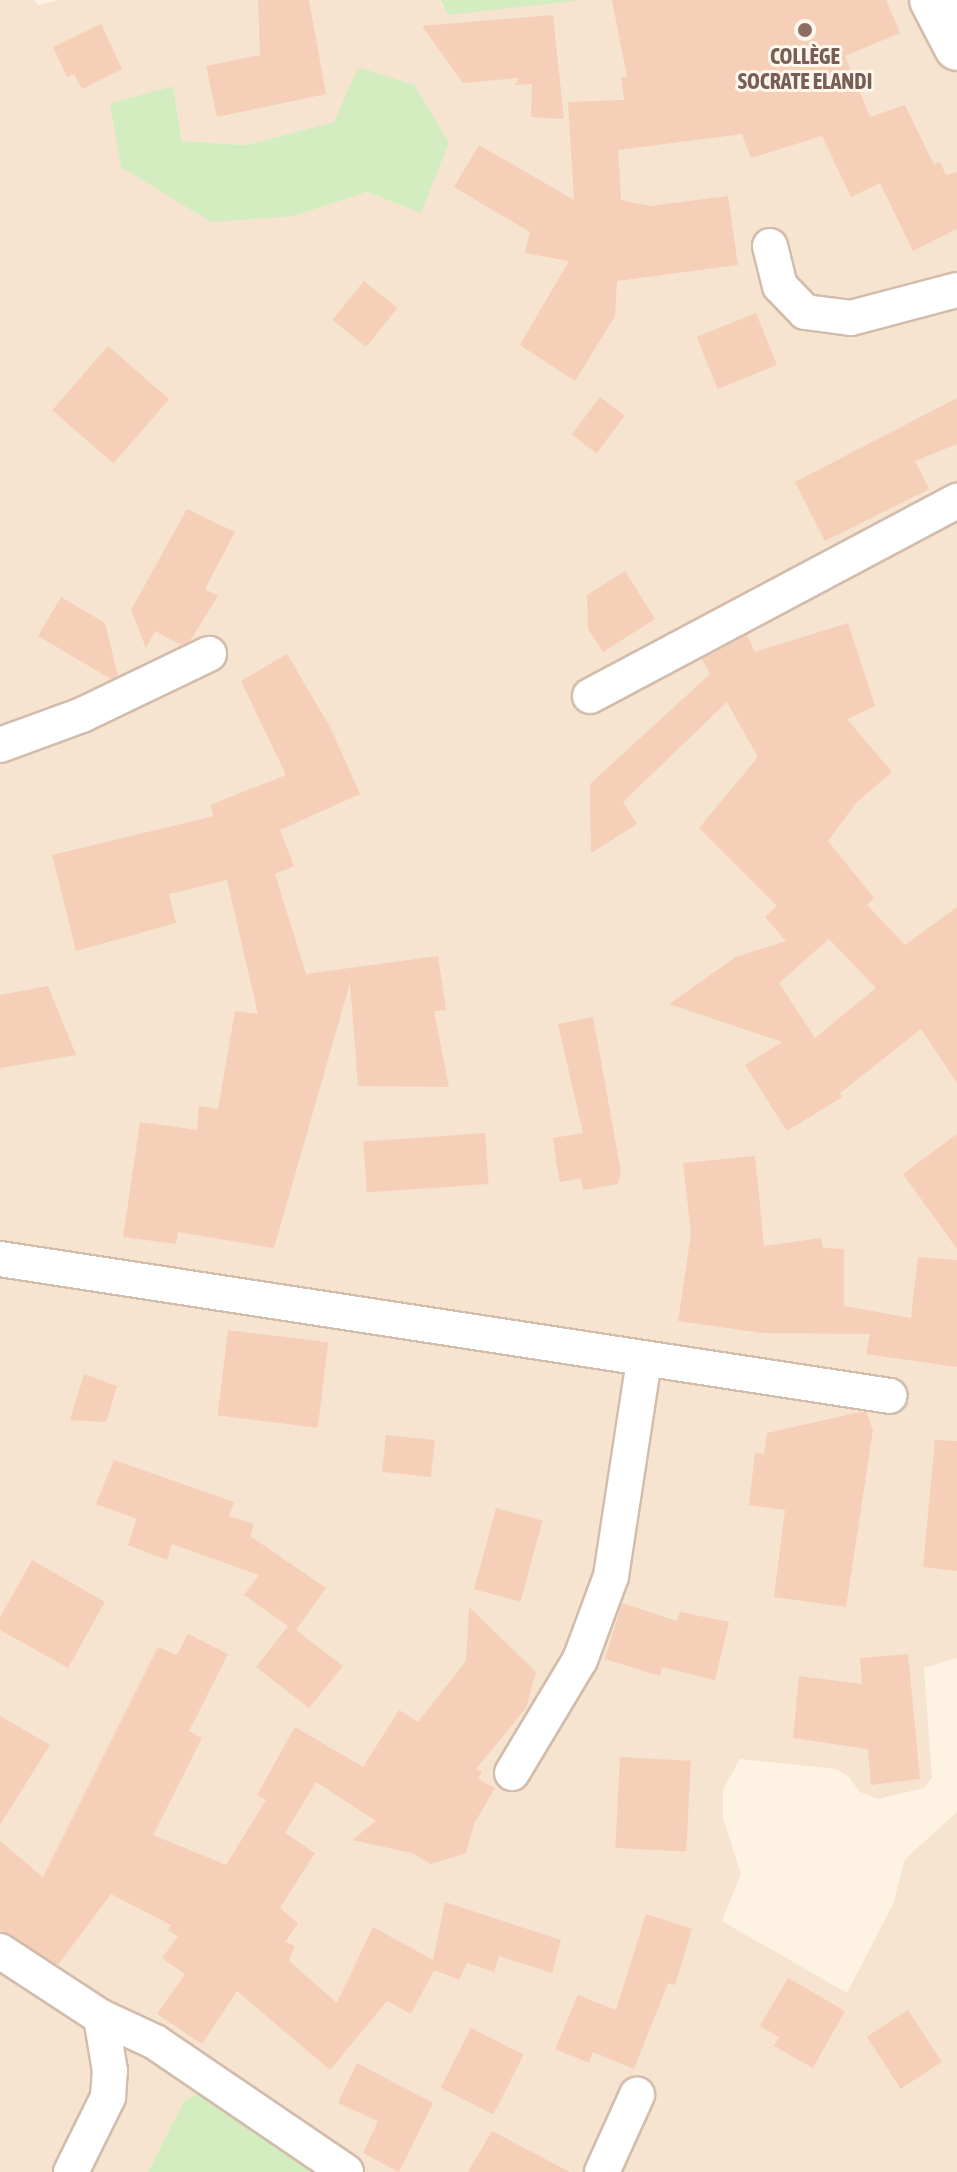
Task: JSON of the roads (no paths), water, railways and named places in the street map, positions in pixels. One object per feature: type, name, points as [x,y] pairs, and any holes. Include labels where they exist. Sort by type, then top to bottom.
[{"type":"main road","points":[[932,0],[957,48]]},
{"type":"street","points":[[770,246],[780,286],[805,312],[851,318],[957,290]]},
{"type":"street","points":[[590,696],[957,501]]},
{"type":"street","points":[[0,745],[82,715],[209,654]]},
{"type":"street","points":[[0,1259],[644,1361],[890,1396]]},
{"type":"street","points":[[512,1773],[580,1660],[602,1605],[611,1576],[644,1361]]},
{"type":"street","points":[[0,1951],[101,2017],[155,2042],[346,2172]]},
{"type":"street","points":[[71,2172],[108,2097],[110,2071],[101,2017]]},
{"type":"street","points":[[602,2172],[637,2095]]},
{"type":"place","name":"COLLÈGE SOCRATE ELANDI","points":[[805,30]]}]
